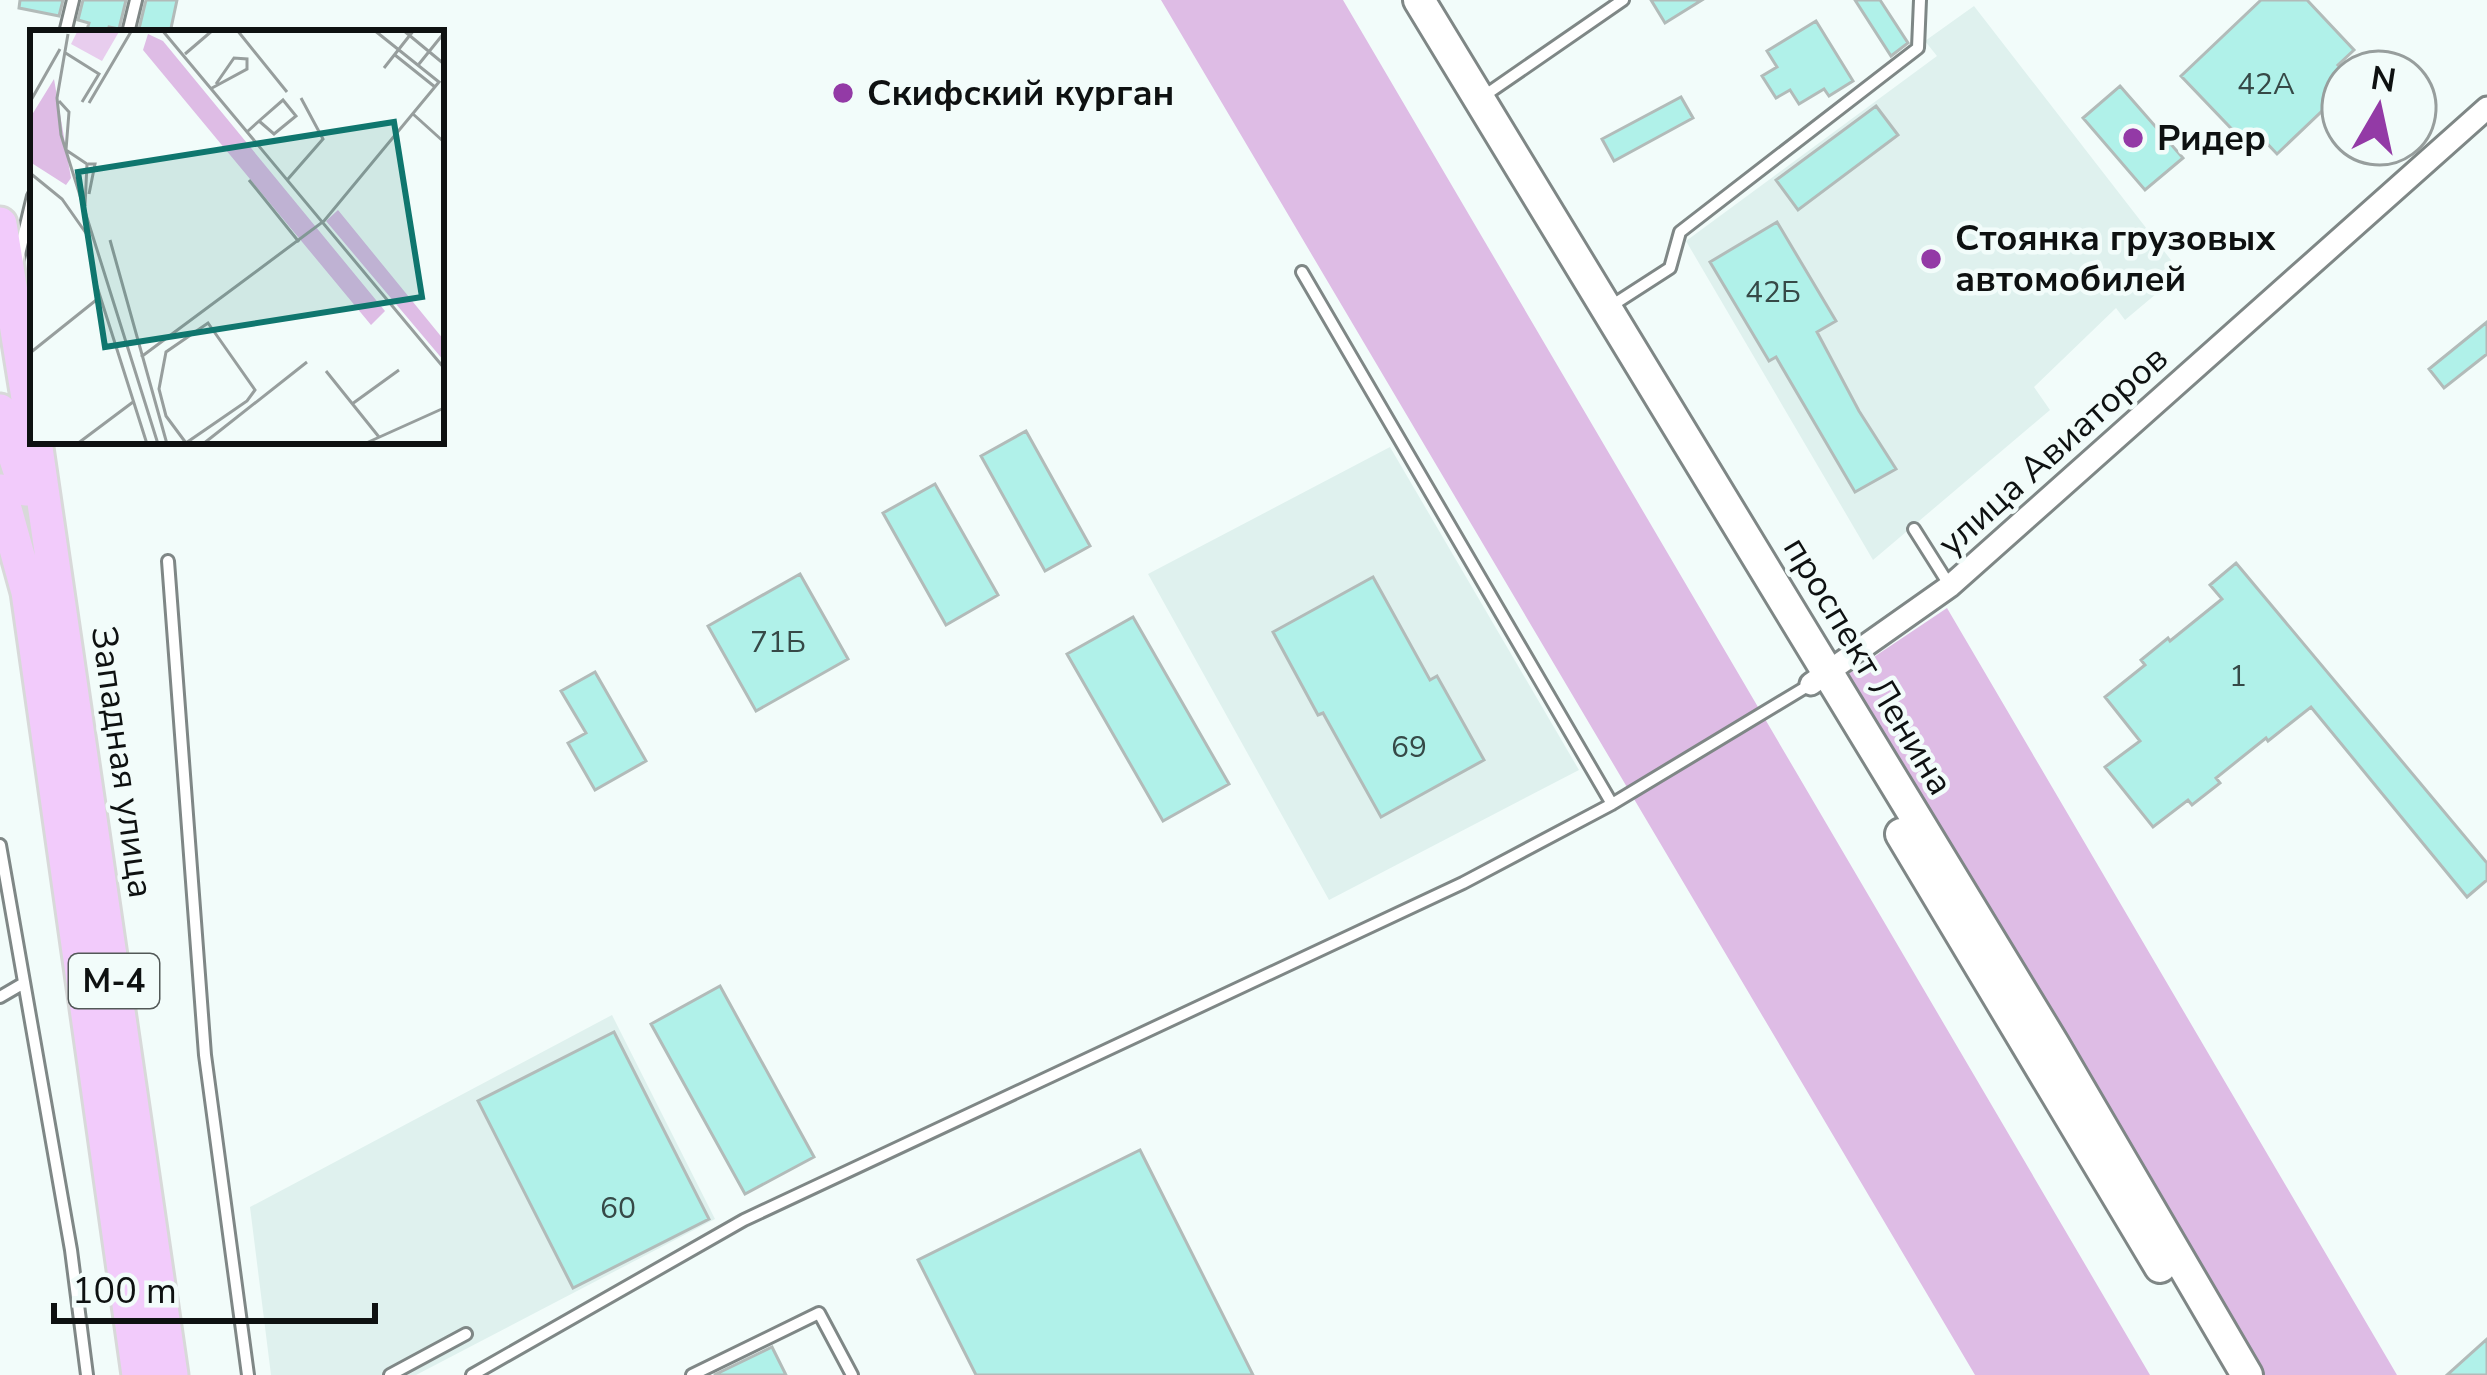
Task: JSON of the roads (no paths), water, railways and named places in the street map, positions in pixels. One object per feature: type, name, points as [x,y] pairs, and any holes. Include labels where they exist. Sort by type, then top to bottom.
[{"type":"main road","name":"проспект Ленина","points":[[1400,0],[1819,679],[2054,1045],[2247,1375]]},
{"type":"main road","name":"проспект Ленина","points":[[1419,0],[1605,310],[2225,1375]]},
{"type":"main road","points":[[20,226],[11,284],[30,408]]},
{"type":"main road","points":[[0,411],[43,590]]},
{"type":"main road","name":"М-4","points":[[35,444],[43,590]]},
{"type":"main road","name":"М-4","points":[[0,491],[43,590]]},
{"type":"main road","name":"Западная улица","points":[[43,590],[139,1375]]},
{"type":"main road","name":"Западная улица","points":[[43,590],[171,1375]]},
{"type":"street","name":"улица Авиаторов","points":[[1819,679],[1950,586],[2487,108]]},
{"type":"lane","points":[[66,30],[73,0]]},
{"type":"lane","points":[[129,30],[136,0]]},
{"type":"lane","points":[[1478,100],[1624,0]]},
{"type":"lane","points":[[1605,310],[1670,268],[1680,232],[1918,48],[1920,0]]},
{"type":"lane","points":[[1302,272],[1612,804]]},
{"type":"lane","points":[[1915,530],[1950,586]]},
{"type":"lane","points":[[168,561],[206,1055],[248,1375]]},
{"type":"lane","points":[[472,1375],[744,1220],[1463,883],[1612,804],[1819,679]]},
{"type":"lane","points":[[0,845],[71,1250],[87,1375]]},
{"type":"lane","points":[[0,997],[24,983]]},
{"type":"lane","points":[[692,1375],[819,1313],[851,1375]]},
{"type":"lane","points":[[390,1375],[466,1334]]},
{"type":"place","name":"Скифский курган","points":[[843,93]]},
{"type":"place","name":"Ридер","points":[[2133,138]]},
{"type":"place","name":"Стоянка грузовых автомобилей","points":[[1931,259]]}]
